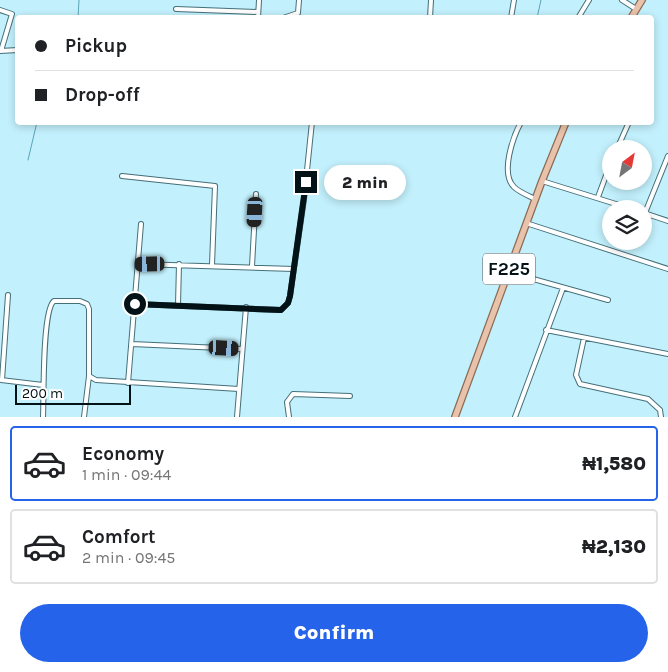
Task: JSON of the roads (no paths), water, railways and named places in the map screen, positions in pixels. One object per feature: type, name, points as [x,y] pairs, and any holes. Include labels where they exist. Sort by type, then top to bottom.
[{"type":"main road","points":[[633,15],[642,0]]},
{"type":"main road","name":"F225","points":[[455,417],[535,199],[565,125]]},
{"type":"street","points":[[176,9],[258,15],[259,0]]},
{"type":"street","points":[[292,15],[298,13],[299,0]]},
{"type":"street","points":[[430,15],[431,0]]},
{"type":"street","points":[[512,15],[514,0]]},
{"type":"street","points":[[580,15],[589,0]]},
{"type":"street","points":[[622,0],[636,10]]},
{"type":"street","points":[[0,10],[12,14],[1,51],[15,50]]},
{"type":"street","points":[[135,304],[246,307],[267,310],[281,310],[285,308],[290,296],[294,269],[312,125]]},
{"type":"street","points":[[520,125],[510,149],[510,181],[514,188],[535,199]]},
{"type":"street","points":[[621,140],[628,125]]},
{"type":"street","points":[[649,200],[668,156]]},
{"type":"street","points":[[122,176],[215,186],[212,265]]},
{"type":"street","points":[[542,181],[604,200]]},
{"type":"street","points":[[598,198],[602,187]]},
{"type":"street","points":[[252,266],[256,194]]},
{"type":"street","points":[[652,215],[668,220]]},
{"type":"street","points":[[526,223],[668,269]]},
{"type":"street","points":[[128,383],[141,224]]},
{"type":"street","points":[[139,264],[252,266],[294,269]]},
{"type":"street","points":[[178,305],[180,264]]},
{"type":"street","points":[[508,272],[608,300]]},
{"type":"street","points":[[515,417],[563,288]]},
{"type":"street","points":[[8,295],[2,339],[1,380],[43,385]]},
{"type":"street","points":[[43,417],[43,385],[49,311],[54,301],[80,301],[87,304],[89,376],[84,417]]},
{"type":"street","points":[[237,417],[246,307]]},
{"type":"street","points":[[546,330],[668,354]]},
{"type":"street","points":[[584,338],[576,375],[580,384],[648,399],[660,410],[661,417]]},
{"type":"street","points":[[132,344],[242,349]]},
{"type":"street","points":[[89,376],[96,380],[128,383],[239,389]]},
{"type":"street","points":[[289,417],[287,402],[292,394],[350,396]]},
{"type":"waterway","points":[[78,15],[79,0]]},
{"type":"waterway","points":[[538,15],[541,0]]},
{"type":"waterway","points":[[28,160],[36,125]]}]
